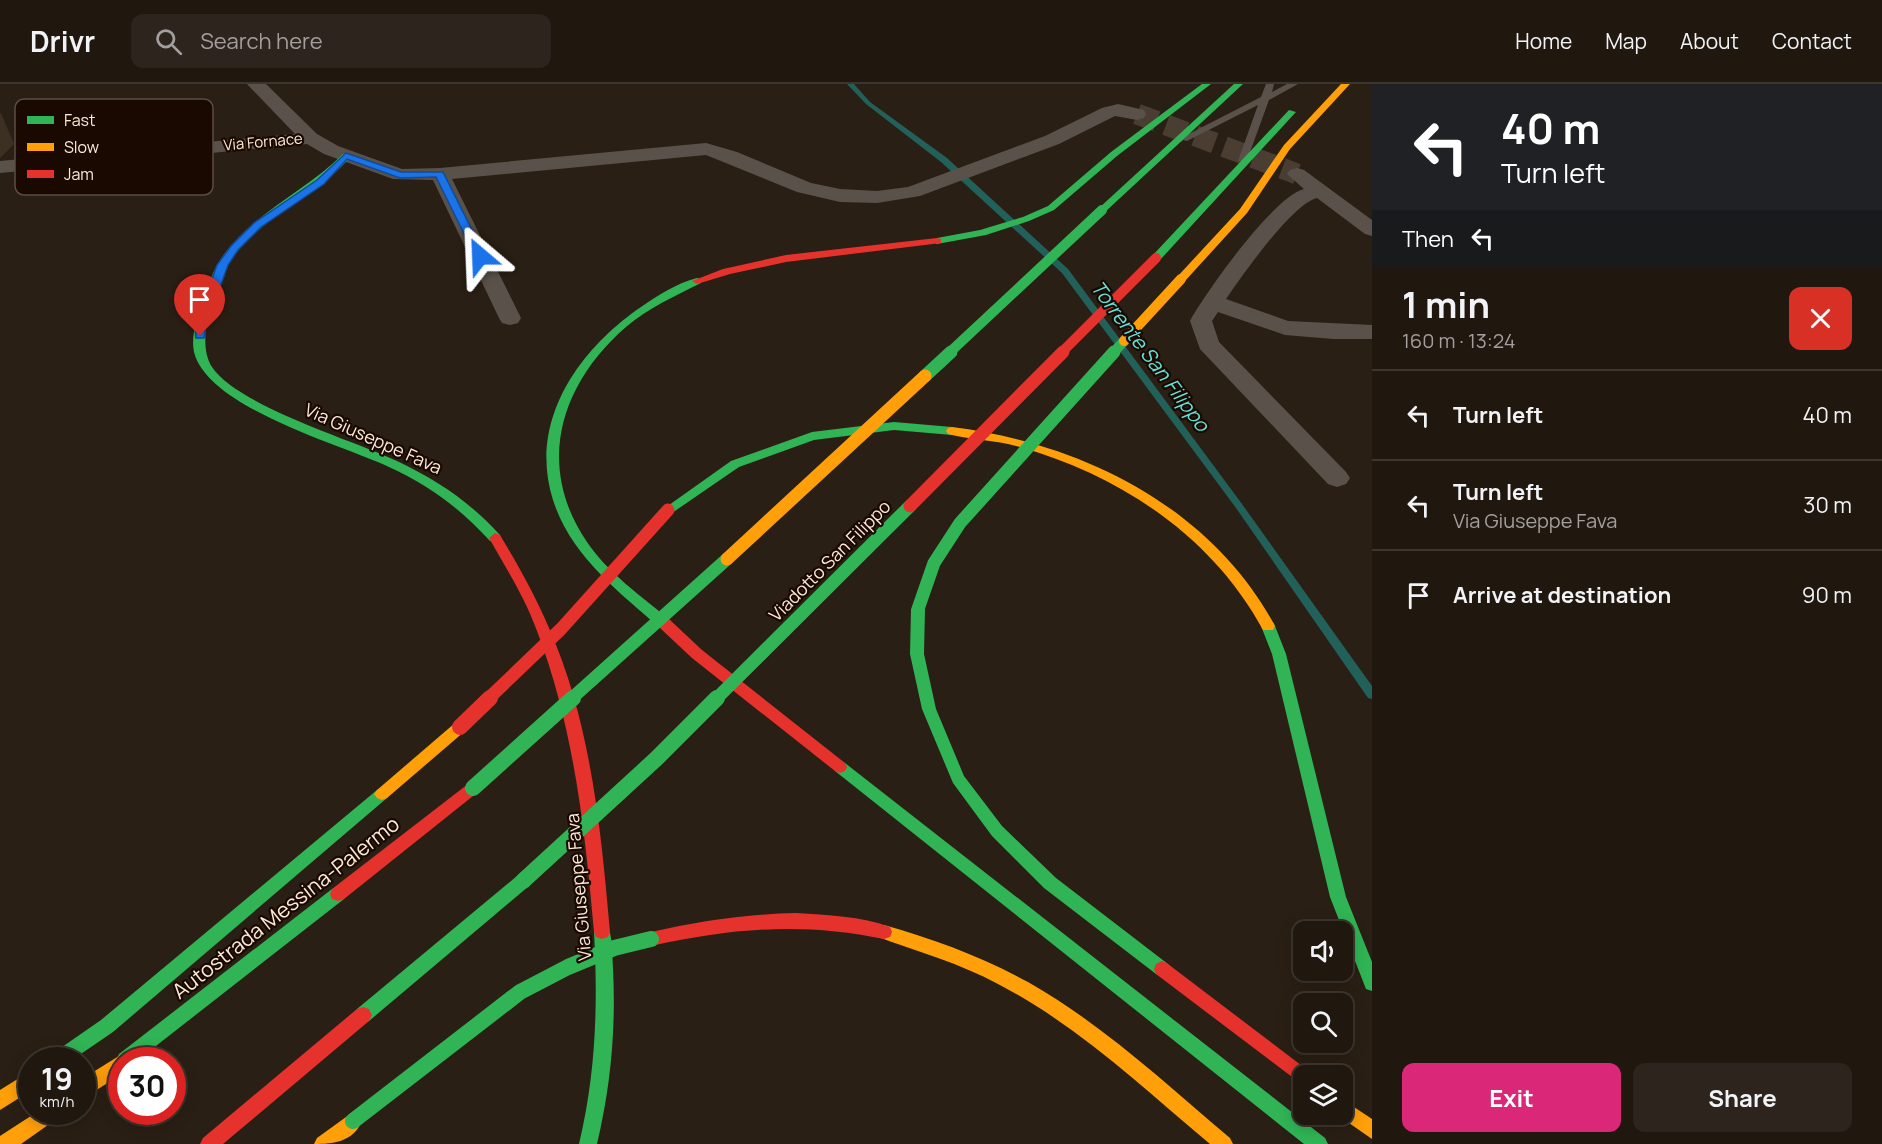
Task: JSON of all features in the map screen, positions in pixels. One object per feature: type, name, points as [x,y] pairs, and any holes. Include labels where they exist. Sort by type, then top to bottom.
[{"type":"main road","points":[[1207,84],[1112,156],[1060,202],[1035,216],[990,230],[938,242],[773,259],[715,274],[664,295],[631,315],[607,336],[576,375],[554,428],[551,460],[555,484],[568,520],[580,543],[601,566],[697,654],[1319,1144]]},
{"type":"main road","points":[[1174,144],[1239,84]]},
{"type":"main road","points":[[1293,1070],[1050,883],[996,831],[958,778],[929,709],[917,654],[918,609],[922,586],[930,566],[960,521],[1244,211],[1287,147],[1346,84]]},
{"type":"main road","points":[[1240,168],[1302,101]]},
{"type":"main road","name":"Autostrada Messina-Palermo","points":[[142,1047],[473,788],[592,684],[1174,144]]},
{"type":"main road","name":"Via Giuseppe Fava","points":[[346,156],[321,182],[258,225],[230,253],[222,265],[201,326],[199,349],[203,365],[214,378],[237,396],[418,476],[462,504],[481,521],[497,542],[538,616],[560,672],[579,738],[598,879],[606,986],[606,1042],[602,1082],[588,1144]]},
{"type":"main road","name":"Viadotto San Filippo","points":[[209,1144],[522,881],[657,758],[1156,258],[1240,168]]},
{"type":"main road","points":[[77,1047],[107,1026],[187,960],[460,727],[561,628],[668,510],[697,485],[774,447],[852,431],[908,427],[951,429],[1017,440],[1087,465],[1155,502],[1198,536],[1220,557],[1255,602],[1269,628],[1279,654],[1338,897],[1372,983]]},
{"type":"main road","points":[[323,1144],[520,992],[568,967],[614,948],[737,922],[813,922],[868,928],[955,954],[998,974],[1080,1026],[1224,1144]]},
{"type":"main road","points":[[0,1101],[18,1089]]},
{"type":"main road","points":[[1353,1116],[1372,1130]]},
{"type":"main road","points":[[5,1144],[33,1125]]},
{"type":"street","points":[[256,84],[310,138],[346,156],[400,175],[440,174],[706,149],[723,153],[788,182],[819,192],[867,198],[897,196],[913,192],[1004,159],[1060,136],[1109,112],[1137,114]]},
{"type":"street","name":"Via Fornace","points":[[213,147],[310,138]]},
{"type":"street","name":"Via Fornace","points":[[0,167],[15,166]]},
{"type":"street","points":[[440,174],[510,318]]},
{"type":"street","points":[[1297,174],[1372,230]]},
{"type":"street","points":[[1321,191],[1304,195],[1284,212],[1212,302],[1201,321],[1208,344],[1337,478]]},
{"type":"street","points":[[1212,302],[1285,328],[1372,332]]},
{"type":"lane","points":[[1240,168],[1270,84]]},
{"type":"lane","points":[[1174,144],[1294,84]]},
{"type":"waterway","name":"Torrente San Filippo","points":[[850,84],[868,103],[944,160],[1065,271],[1239,506],[1372,695]]},
{"type":"tunnel","points":[[1137,114],[1297,174]]},
{"type":"traffic: fast","points":[[937,241],[982,233],[1026,219],[1051,208],[1114,154],[1207,84]]},
{"type":"traffic: fast","points":[[1102,210],[1239,84]]},
{"type":"traffic: fast","points":[[1156,258],[1292,112]]},
{"type":"traffic: fast","points":[[346,156],[318,182],[256,227],[229,255],[213,287],[200,329],[201,357],[214,377],[237,395],[301,426],[421,477],[448,494],[473,514],[495,538]]},
{"type":"traffic: fast","points":[[925,376],[1102,210]]},
{"type":"traffic: fast","points":[[665,624],[631,596],[588,554],[559,500],[552,460],[556,422],[571,386],[593,353],[623,324],[658,300],[697,281]]},
{"type":"traffic: fast","points":[[918,609],[934,563],[960,523],[1124,341]]},
{"type":"traffic: fast","points":[[668,510],[735,464],[812,436],[894,426],[952,431]]},
{"type":"traffic: fast","points":[[523,881],[657,758],[910,506]]},
{"type":"traffic: fast","points":[[473,788],[727,559]]},
{"type":"traffic: fast","points":[[918,609],[917,654],[929,709],[958,779],[997,831],[1050,883],[1162,969]]},
{"type":"traffic: fast","points":[[1268,626],[1279,654],[1338,897],[1372,983]]},
{"type":"traffic: fast","points":[[840,767],[1319,1144]]},
{"type":"traffic: fast","points":[[77,1047],[107,1026],[382,794]]},
{"type":"traffic: fast","points":[[363,1015],[523,881]]},
{"type":"traffic: fast","points":[[142,1047],[338,894]]},
{"type":"traffic: fast","points":[[588,1144],[595,1117],[605,1039],[602,932]]},
{"type":"traffic: fast","points":[[353,1121],[520,992],[568,967],[614,948],[651,939]]},
{"type":"traffic: slow","points":[[1181,279],[1244,211],[1287,147],[1346,84]]},
{"type":"traffic: slow","points":[[1124,341],[1181,279]]},
{"type":"traffic: slow","points":[[727,559],[925,376]]},
{"type":"traffic: slow","points":[[952,431],[1019,442],[1052,452],[1117,480],[1147,498],[1205,543],[1251,599],[1268,626]]},
{"type":"traffic: slow","points":[[382,794],[460,727]]},
{"type":"traffic: slow","points":[[884,932],[966,960],[1005,978],[1042,1000],[1113,1051],[1224,1144]]},
{"type":"traffic: slow","points":[[96,1081],[108,1072]]},
{"type":"traffic: slow","points":[[0,1101],[18,1089]]},
{"type":"traffic: slow","points":[[1353,1116],[1372,1130]]},
{"type":"traffic: slow","points":[[323,1144],[353,1121]]},
{"type":"traffic: slow","points":[[5,1144],[33,1125]]},
{"type":"traffic: jam","points":[[697,281],[727,271],[786,258],[937,241]]},
{"type":"traffic: jam","points":[[910,506],[1156,258]]},
{"type":"traffic: jam","points":[[460,727],[561,629],[668,510]]},
{"type":"traffic: jam","points":[[495,538],[522,583],[544,629],[561,678],[584,778],[592,829],[602,932]]},
{"type":"traffic: jam","points":[[665,624],[697,654],[840,767]]},
{"type":"traffic: jam","points":[[338,894],[473,788]]},
{"type":"traffic: jam","points":[[651,939],[738,923],[796,920],[826,922],[884,932]]},
{"type":"traffic: jam","points":[[1162,969],[1293,1070]]},
{"type":"traffic: jam","points":[[209,1144],[363,1015]]},
{"type":"route","points":[[200,336],[201,326],[222,265],[234,248],[267,218],[321,182],[346,156],[360,159],[400,175],[440,174],[480,256]]}]
